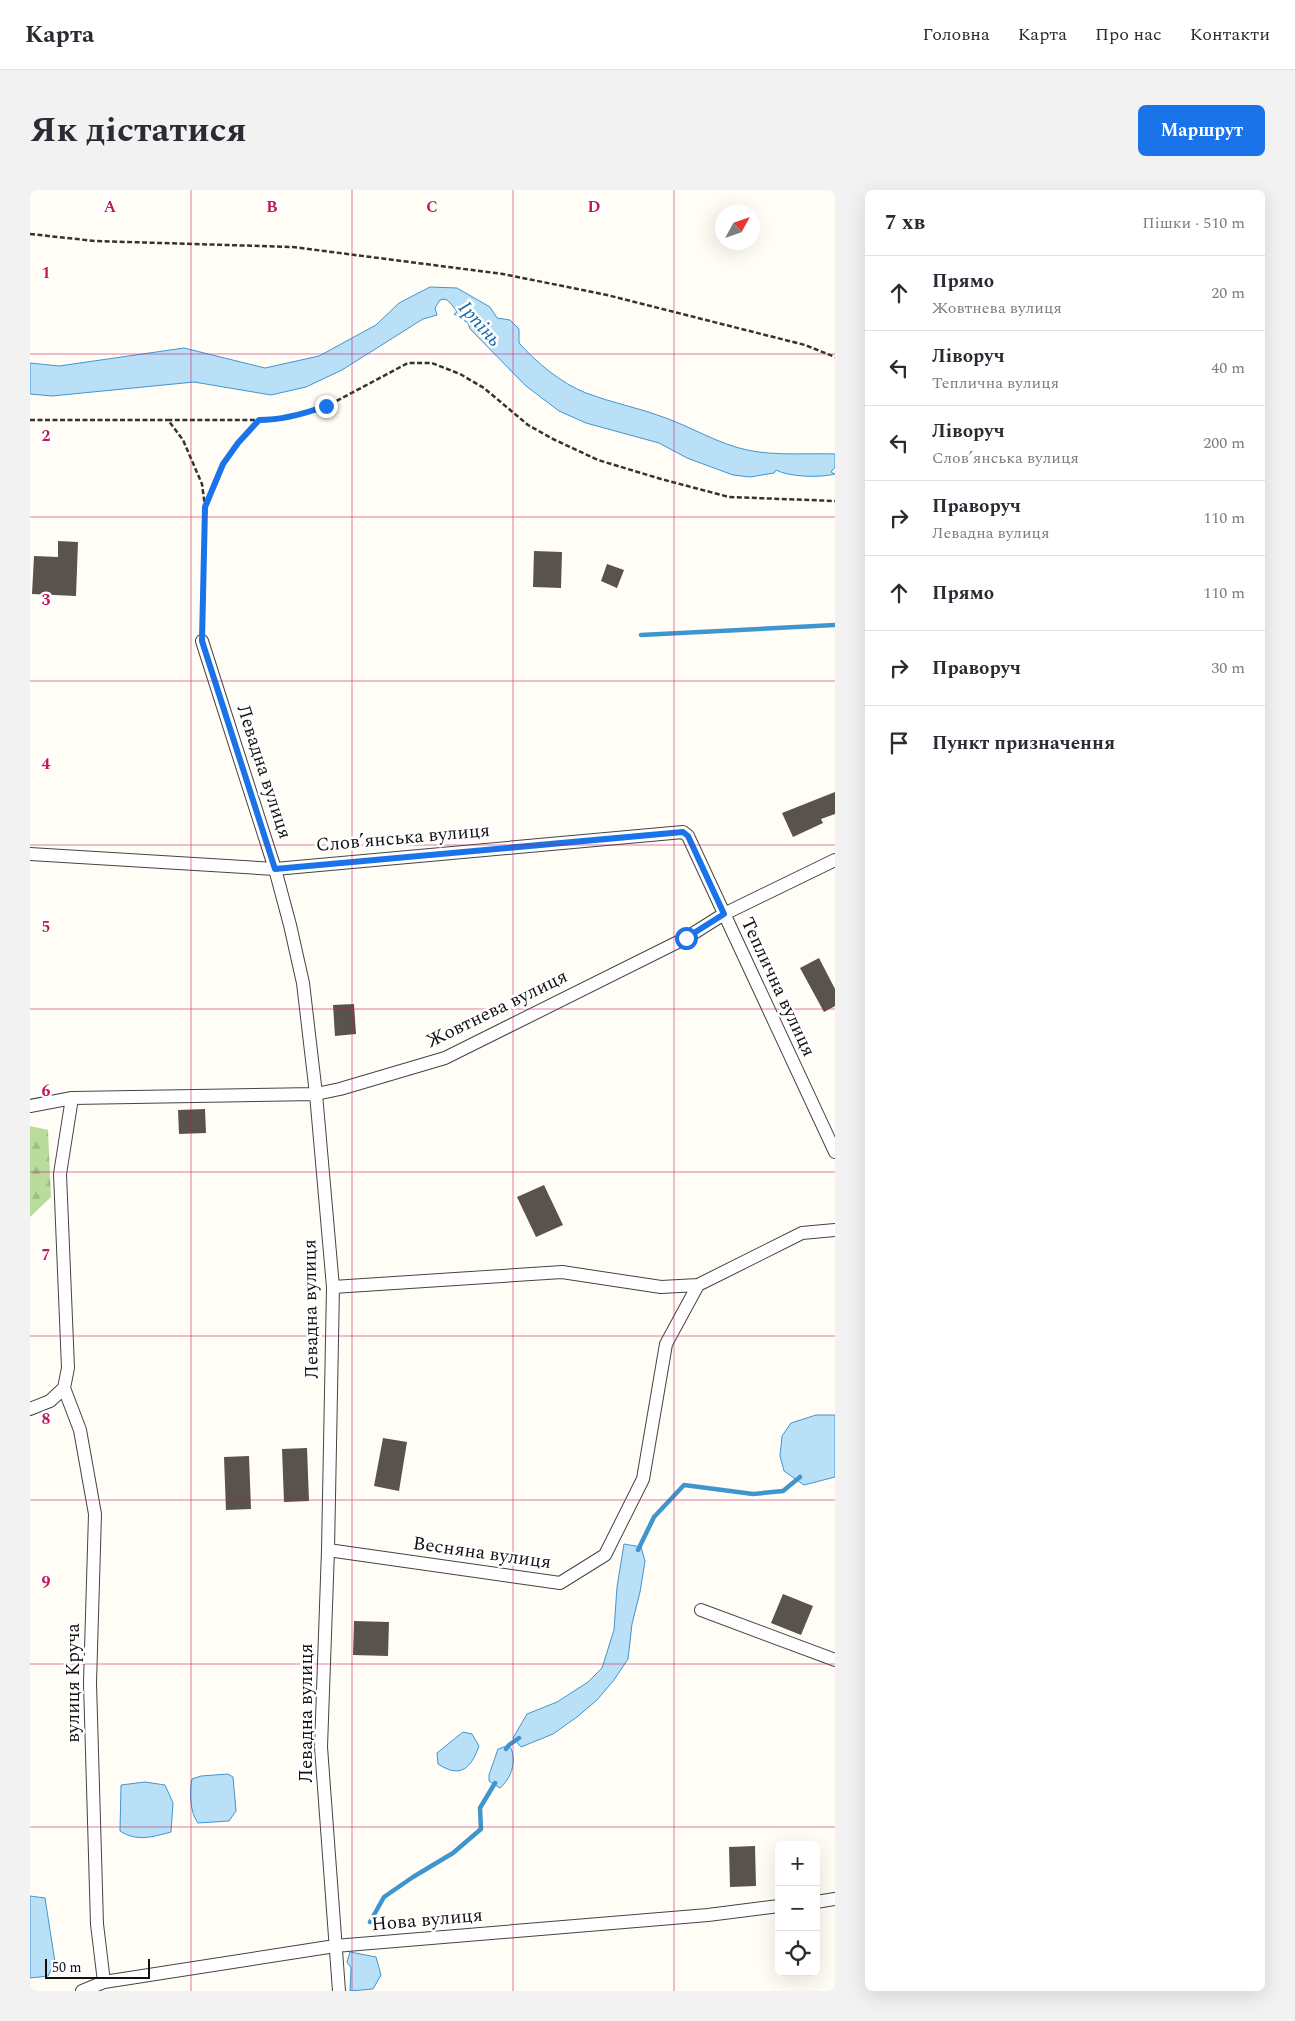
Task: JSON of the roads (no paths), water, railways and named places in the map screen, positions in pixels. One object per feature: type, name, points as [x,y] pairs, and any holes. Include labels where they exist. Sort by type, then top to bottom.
[{"type":"street","name":"Левадна вулиця","points":[[202,641],[275,869],[303,983],[316,1094],[333,1287],[328,1550],[321,1747],[339,1991]]},
{"type":"street","name":"Словʼянська вулиця","points":[[30,854],[275,869],[676,832],[683,832],[688,836]]},
{"type":"street","name":"Теплична вулиця","points":[[688,836],[835,1152]]},
{"type":"street","name":"Жовтнева вулиця","points":[[30,1106],[72,1098],[316,1094],[340,1090],[445,1058],[686,938],[724,914],[835,860]]},
{"type":"street","name":"вулиця Круча","points":[[72,1098],[60,1174],[68,1368],[64,1388],[80,1430],[95,1514],[90,1683],[97,1924],[104,1982]]},
{"type":"street","points":[[333,1287],[562,1272],[661,1287],[698,1286],[802,1233],[835,1230]]},
{"type":"street","name":"Весняна вулиця","points":[[328,1550],[560,1584],[604,1555],[643,1479],[666,1344],[698,1286]]},
{"type":"street","points":[[30,1409],[50,1401],[64,1388]]},
{"type":"street","points":[[701,1610],[835,1660]]},
{"type":"street","points":[[820,1902],[835,1900]]},
{"type":"street","name":"Нова вулиця","points":[[82,1991],[104,1982],[336,1946],[708,1915],[775,1907]]},
{"type":"water","name":"Ірпінь","points":[[430,287],[457,288],[490,307],[497,318],[510,320],[519,329],[519,343],[550,372],[577,389],[596,397],[656,414],[726,444],[747,450],[780,454],[835,454],[835,467],[831,472],[835,474],[805,476],[776,470],[774,473],[750,477],[733,475],[687,458],[659,443],[586,423],[559,411],[526,386],[470,329],[468,323],[454,314],[457,312],[445,299],[440,300],[435,308],[437,315],[423,319],[342,370],[306,387],[271,395],[194,382],[52,396],[30,394],[30,363],[59,366],[184,348],[265,368],[319,356],[376,325],[399,303]]},
{"type":"water","points":[[816,1415],[835,1415],[835,1477],[804,1485],[784,1471],[780,1456],[782,1436],[791,1423]]},
{"type":"water","points":[[624,1544],[641,1547],[645,1561],[632,1624],[628,1659],[597,1700],[577,1717],[553,1734],[521,1747],[513,1738],[527,1714],[557,1702],[588,1682],[602,1668],[614,1630],[617,1587]]},
{"type":"water","points":[[463,1732],[472,1734],[479,1746],[469,1765],[459,1771],[453,1771],[438,1764],[437,1753]]},
{"type":"water","points":[[509,1745],[513,1756],[512,1768],[508,1779],[500,1788],[489,1781],[489,1775],[498,1749]]},
{"type":"water","points":[[228,1774],[233,1777],[236,1811],[229,1821],[198,1823],[193,1814],[191,1802],[192,1779],[201,1776]]},
{"type":"water","points":[[145,1782],[165,1785],[173,1803],[171,1832],[151,1837],[139,1837],[120,1831],[121,1785]]},
{"type":"water","points":[[30,1896],[45,1898],[55,1962],[48,1976],[30,1978]]},
{"type":"water","points":[[350,1952],[376,1957],[381,1975],[373,1989],[350,1991],[351,1968],[347,1962]]},
{"type":"waterway","points":[[641,635],[835,625]]},
{"type":"waterway","points":[[638,1550],[654,1517],[684,1485],[753,1494],[783,1491],[800,1477]]},
{"type":"waterway","points":[[506,1749],[519,1738]]},
{"type":"waterway","points":[[370,1922],[384,1897],[453,1853],[481,1829],[480,1808],[495,1783]]}]
